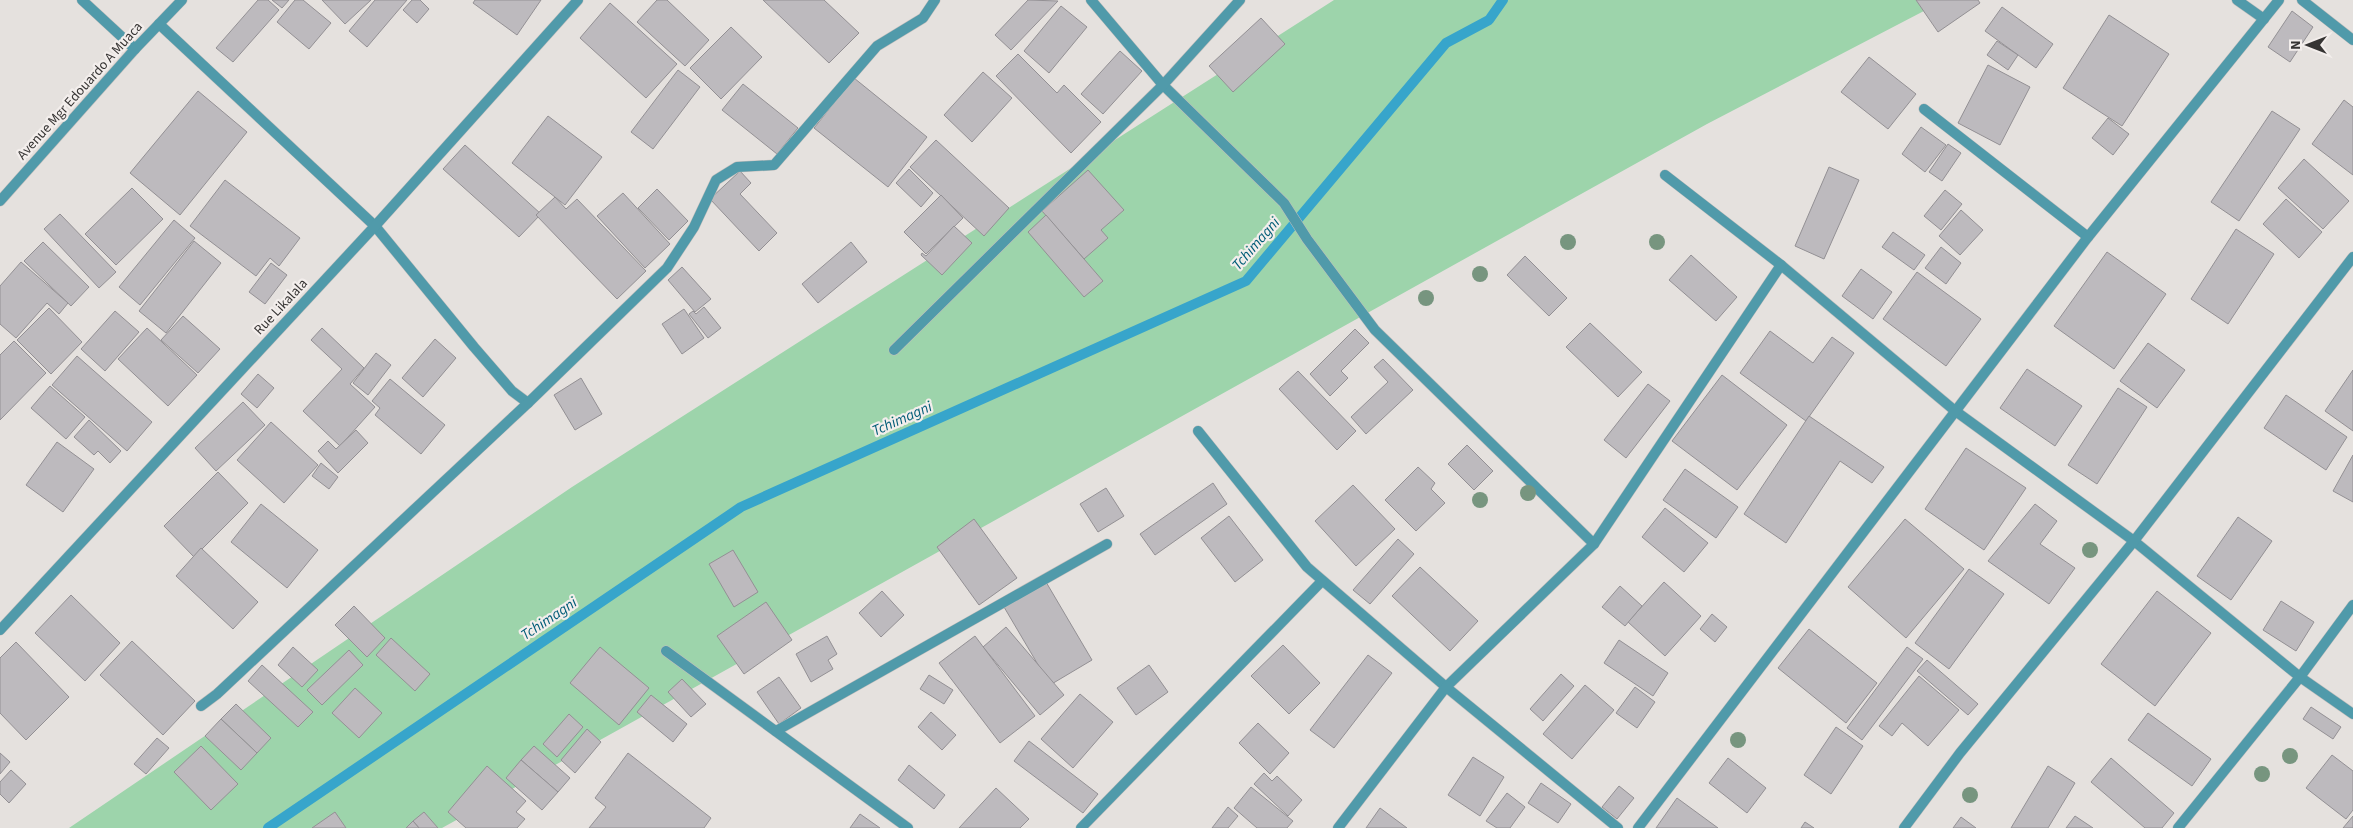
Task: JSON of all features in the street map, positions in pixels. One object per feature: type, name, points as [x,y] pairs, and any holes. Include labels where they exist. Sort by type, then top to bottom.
[{"type":"street","points":[[82,0],[135,49]]},
{"type":"street","name":"Avenue Mgr Edouardo A Muaca","points":[[0,201],[135,49],[182,0]]},
{"type":"street","name":"Rue Likalala","points":[[0,630],[375,226],[578,0]]},
{"type":"street","points":[[201,706],[217,694],[528,403],[667,268],[694,227],[716,180],[737,167],[774,165],[877,46],[923,18],[935,0]]},
{"type":"street","points":[[1091,0],[1163,85],[1284,203],[1307,239],[1375,330],[1594,544]]},
{"type":"street","points":[[894,350],[1163,85],[1240,0]]},
{"type":"street","points":[[2237,0],[2264,19]]},
{"type":"street","points":[[1638,828],[1954,410],[2088,237],[2279,0]]},
{"type":"street","points":[[2302,0],[2353,40]]},
{"type":"street","points":[[160,24],[375,226],[480,355],[512,391],[528,403]]},
{"type":"street","points":[[1924,109],[2088,237]]},
{"type":"street","points":[[1665,175],[1781,265],[1954,410],[2134,540],[2300,677],[2353,714]]},
{"type":"street","points":[[1904,828],[1960,753],[2134,540],[2353,257]]},
{"type":"street","points":[[1338,828],[1446,687],[1594,544],[1781,265]]},
{"type":"street","points":[[1198,431],[1307,567],[1446,687],[1618,828]]},
{"type":"street","points":[[776,731],[1107,544]]},
{"type":"street","points":[[1081,828],[1322,581]]},
{"type":"street","points":[[2178,828],[2300,677],[2353,605]]},
{"type":"street","points":[[666,651],[908,828]]},
{"type":"green space","points":[[1334,0],[1945,0],[1707,124],[442,828],[69,828],[572,487]]},
{"type":"building","points":[[258,0],[268,0],[279,10],[233,62],[216,48]]},
{"type":"building","points":[[272,0],[289,0],[282,8]]},
{"type":"building","points":[[295,0],[303,0],[331,23],[309,49],[277,22]]},
{"type":"building","points":[[322,0],[371,0],[345,24]]},
{"type":"building","points":[[375,0],[407,0],[367,47],[349,31]]},
{"type":"building","points":[[412,0],[420,0],[429,9],[417,23],[403,10]]},
{"type":"building","points":[[475,0],[541,0],[517,35],[473,3]]},
{"type":"building","points":[[657,0],[667,0],[709,40],[685,66],[637,22]]},
{"type":"building","points":[[763,0],[824,0],[859,33],[829,63]]},
{"type":"building","points":[[1028,0],[1058,1],[1011,50],[995,35]]},
{"type":"building","points":[[1916,0],[1978,0],[1980,3],[1938,32]]},
{"type":"building","points":[[610,3],[677,64],[646,98],[580,38]]},
{"type":"building","points":[[1061,6],[1087,27],[1049,73],[1024,51]]},
{"type":"building","points":[[2002,7],[2053,44],[2036,68],[1985,31]]},
{"type":"building","points":[[2292,11],[2313,27],[2290,62],[2268,47]]},
{"type":"building","points":[[2109,15],[2169,54],[2122,126],[2063,88]]},
{"type":"building","points":[[1261,18],[1285,44],[1233,92],[1209,66]]},
{"type":"building","points":[[731,27],[762,57],[721,99],[690,68]]},
{"type":"building","points":[[1997,41],[2018,55],[2008,70],[1987,55]]},
{"type":"building","points":[[1120,51],[1142,71],[1103,114],[1081,94]]},
{"type":"building","points":[[1018,54],[1057,93],[1064,85],[1101,122],[1071,153],[996,76]]},
{"type":"building","points":[[1869,57],[1916,94],[1888,129],[1841,92]]},
{"type":"building","points":[[1988,65],[2030,87],[2000,145],[1958,123]]},
{"type":"building","points":[[678,70],[700,87],[653,149],[631,132]]},
{"type":"building","points":[[983,72],[1012,98],[972,142],[944,115]]},
{"type":"building","points":[[854,78],[927,137],[888,187],[814,128]]},
{"type":"building","points":[[743,84],[798,128],[777,154],[722,110]]},
{"type":"building","points":[[198,91],[247,132],[180,215],[130,173]]},
{"type":"building","points":[[2344,100],[2353,107],[2353,175],[2312,144]]},
{"type":"building","points":[[2272,111],[2300,129],[2239,221],[2211,202]]},
{"type":"building","points":[[548,116],[602,157],[565,205],[512,163]]},
{"type":"building","points":[[2108,118],[2129,134],[2113,155],[2092,138]]},
{"type":"building","points":[[1921,127],[1946,145],[1925,172],[1902,154]]},
{"type":"building","points":[[936,140],[1009,208],[984,236],[910,167]]},
{"type":"building","points":[[1948,144],[1961,153],[1942,181],[1929,172]]},
{"type":"building","points":[[465,145],[541,214],[519,237],[443,169]]},
{"type":"building","points":[[2304,159],[2349,201],[2323,229],[2278,188]]},
{"type":"building","points":[[1829,167],[1859,180],[1824,259],[1795,246]]},
{"type":"building","points":[[909,169],[933,193],[921,207],[896,183]]},
{"type":"building","points":[[1088,170],[1124,210],[1101,230],[1108,238],[1084,259],[1042,211]]},
{"type":"building","points":[[740,171],[751,183],[740,194],[777,233],[759,251],[710,199]]},
{"type":"building","points":[[225,180],[300,238],[279,266],[270,258],[256,276],[190,226]]},
{"type":"building","points":[[132,188],[163,219],[116,265],[85,234]]},
{"type":"building","points":[[657,189],[688,221],[669,240],[638,208]]},
{"type":"building","points":[[1945,190],[1962,204],[1941,230],[1924,216]]},
{"type":"building","points":[[623,193],[670,244],[645,268],[597,216]]},
{"type":"building","points":[[941,195],[963,218],[926,254],[904,232]]},
{"type":"building","points":[[555,197],[566,209],[577,199],[646,271],[617,299],[536,215]]},
{"type":"building","points":[[2286,199],[2322,232],[2299,258],[2263,224]]},
{"type":"building","points":[[1961,210],[1983,230],[1960,255],[1939,236]]},
{"type":"building","points":[[60,214],[116,272],[99,288],[44,229]]},
{"type":"building","points":[[1046,215],[1103,281],[1084,297],[1028,232]]},
{"type":"building","points":[[174,220],[195,238],[140,305],[119,287]]},
{"type":"building","points":[[954,226],[972,243],[942,275],[921,255],[922,253],[926,256]]},
{"type":"building","points":[[2236,229],[2274,254],[2228,324],[2191,299]]},
{"type":"building","points":[[1893,232],[1925,255],[1914,270],[1882,247]]},
{"type":"building","points":[[194,241],[221,263],[166,333],[139,311]]},
{"type":"building","points":[[43,242],[89,287],[71,306],[24,261]]},
{"type":"building","points":[[851,242],[867,262],[818,303],[802,284]]},
{"type":"building","points":[[1941,247],[1961,263],[1946,284],[1925,268]]},
{"type":"building","points":[[2107,252],[2166,294],[2114,369],[2054,326]]},
{"type":"building","points":[[1691,255],[1737,297],[1716,321],[1669,280]]},
{"type":"building","points":[[1525,256],[1567,298],[1549,316],[1507,275]]},
{"type":"building","points":[[21,262],[68,303],[59,314],[47,303],[16,338],[0,324],[0,286]]},
{"type":"building","points":[[271,263],[287,275],[265,304],[249,292]]},
{"type":"building","points":[[682,267],[711,299],[695,312],[668,280]]},
{"type":"building","points":[[1861,269],[1892,292],[1873,319],[1842,296]]},
{"type":"building","points":[[1917,272],[1981,319],[1946,366],[1883,319]]},
{"type":"building","points":[[704,307],[721,328],[708,338],[689,314],[693,311],[696,314]]},
{"type":"building","points":[[49,308],[82,342],[51,374],[17,340]]},
{"type":"building","points":[[684,309],[704,338],[682,354],[662,324]]},
{"type":"building","points":[[115,311],[139,332],[105,371],[81,349]]},
{"type":"building","points":[[183,316],[220,349],[198,373],[161,340]]},
{"type":"building","points":[[1590,323],[1642,372],[1618,397],[1566,347]]},
{"type":"building","points":[[147,328],[197,375],[168,406],[118,359]]},
{"type":"building","points":[[322,328],[364,368],[350,384],[375,407],[340,446],[303,411],[342,369],[311,340]]},
{"type":"building","points":[[1355,329],[1369,343],[1341,371],[1348,378],[1330,396],[1310,374]]},
{"type":"building","points":[[1770,331],[1813,363],[1832,337],[1854,353],[1806,421],[1740,373]]},
{"type":"building","points":[[435,339],[456,358],[423,397],[402,378]]},
{"type":"building","points":[[14,341],[46,373],[0,420],[0,355]]},
{"type":"building","points":[[2148,343],[2185,370],[2157,408],[2120,381]]},
{"type":"building","points":[[376,353],[391,365],[368,395],[353,383]]},
{"type":"building","points":[[77,356],[152,422],[127,451],[52,385]]},
{"type":"building","points":[[1383,359],[1413,390],[1366,434],[1351,417],[1388,382],[1374,367]]},
{"type":"building","points":[[2027,369],[2082,406],[2055,446],[2000,408]]},
{"type":"building","points":[[2353,370],[2353,431],[2325,411]]},
{"type":"building","points":[[1298,371],[1356,431],[1337,450],[1279,389]]},
{"type":"building","points":[[258,374],[274,388],[257,408],[241,394]]},
{"type":"building","points":[[1722,375],[1787,425],[1737,490],[1672,441]]},
{"type":"building","points":[[581,378],[602,414],[575,430],[554,395]]},
{"type":"building","points":[[390,379],[445,425],[421,454],[375,415],[380,408],[372,401]]},
{"type":"building","points":[[1648,384],[1670,401],[1626,458],[1604,440]]},
{"type":"building","points":[[50,386],[85,417],[66,439],[31,408]]},
{"type":"building","points":[[2118,388],[2147,407],[2097,484],[2068,465]]},
{"type":"building","points":[[2286,395],[2347,437],[2326,470],[2264,428]]},
{"type":"building","points":[[243,402],[265,425],[216,471],[195,448]]},
{"type":"building","points":[[1809,416],[1884,467],[1872,483],[1840,461],[1786,543],[1744,514]]},
{"type":"building","points":[[89,420],[121,451],[110,463],[98,451],[94,455],[74,437]]},
{"type":"building","points":[[271,422],[318,465],[284,503],[237,460]]},
{"type":"building","points":[[356,430],[368,443],[338,473],[318,451],[328,441],[336,449]]},
{"type":"building","points":[[57,442],[94,469],[63,512],[26,485]]},
{"type":"building","points":[[1467,445],[1493,471],[1474,490],[1448,464]]},
{"type":"building","points":[[1966,448],[2026,488],[1984,550],[1925,509]]},
{"type":"building","points":[[2353,455],[2353,502],[2333,491]]},
{"type":"building","points":[[321,463],[338,477],[329,489],[312,476]]},
{"type":"building","points":[[1418,467],[1435,483],[1431,489],[1445,503],[1416,531],[1385,500]]},
{"type":"building","points":[[1685,469],[1738,507],[1716,538],[1663,500]]},
{"type":"building","points":[[218,472],[248,503],[194,557],[164,526]]},
{"type":"building","points":[[1213,483],[1227,504],[1155,555],[1140,534]]},
{"type":"building","points":[[1353,485],[1395,529],[1356,566],[1315,521]]},
{"type":"building","points":[[1106,488],[1124,516],[1098,532],[1080,504]]},
{"type":"building","points":[[261,504],[318,550],[287,588],[231,542]]},
{"type":"building","points":[[2035,504],[2057,521],[2040,544],[2075,568],[2049,604],[1988,561]]},
{"type":"building","points":[[1665,508],[1708,543],[1684,572],[1642,537]]},
{"type":"building","points":[[1229,516],[1263,560],[1235,582],[1201,538]]},
{"type":"building","points":[[2238,517],[2272,541],[2231,600],[2197,576]]},
{"type":"building","points":[[974,519],[1017,578],[979,605],[937,547]]},
{"type":"building","points":[[1905,519],[1964,569],[1906,638],[1848,587]]},
{"type":"building","points":[[1398,539],[1414,554],[1370,604],[1353,590]]},
{"type":"building","points":[[201,548],[258,602],[233,629],[176,576]]},
{"type":"building","points":[[733,550],[758,592],[734,607],[709,564]]},
{"type":"building","points":[[1420,567],[1478,621],[1450,651],[1392,596]]},
{"type":"building","points":[[1969,569],[2004,594],[1949,669],[1915,643]]},
{"type":"building","points":[[1046,582],[1092,660],[1050,685],[1004,607]]},
{"type":"building","points":[[1664,582],[1701,616],[1665,656],[1628,622]]},
{"type":"building","points":[[1620,586],[1642,606],[1625,626],[1602,607]]},
{"type":"building","points":[[882,591],[904,615],[881,637],[859,613]]},
{"type":"building","points":[[2157,591],[2211,633],[2155,706],[2101,664]]},
{"type":"building","points":[[71,595],[120,643],[85,681],[35,633]]},
{"type":"building","points":[[2281,601],[2314,622],[2296,651],[2263,630]]},
{"type":"building","points":[[766,602],[792,640],[744,674],[717,636]]},
{"type":"building","points":[[354,606],[385,638],[367,657],[335,625]]},
{"type":"building","points":[[1712,614],[1727,627],[1715,642],[1700,629]]},
{"type":"building","points":[[1006,627],[1064,695],[1040,715],[983,647]]},
{"type":"building","points":[[1809,629],[1877,683],[1846,723],[1778,668]]},
{"type":"building","points":[[827,636],[837,654],[828,660],[833,669],[811,682],[796,654]]},
{"type":"building","points":[[975,636],[1035,716],[1000,743],[939,663]]},
{"type":"building","points":[[391,638],[430,674],[415,691],[376,655]]},
{"type":"building","points":[[1619,640],[1668,673],[1653,696],[1604,663]]},
{"type":"building","points":[[132,641],[195,701],[163,735],[100,675]]},
{"type":"building","points":[[16,642],[69,697],[26,740],[0,713],[0,658]]},
{"type":"building","points":[[1283,645],[1320,683],[1289,714],[1251,676]]},
{"type":"building","points":[[293,647],[318,670],[302,687],[278,665]]},
{"type":"building","points":[[600,647],[649,688],[619,725],[570,683]]},
{"type":"building","points":[[1907,647],[1923,659],[1862,740],[1847,728]]},
{"type":"building","points":[[349,650],[363,665],[322,705],[307,690]]},
{"type":"building","points":[[1368,655],[1392,673],[1334,748],[1310,730]]},
{"type":"building","points":[[1927,660],[1978,704],[1968,715],[1917,671]]},
{"type":"building","points":[[262,665],[313,712],[298,727],[248,681]]},
{"type":"building","points":[[1149,665],[1168,692],[1136,715],[1117,688]]},
{"type":"building","points":[[1561,674],[1574,686],[1543,721],[1530,709]]},
{"type":"building","points":[[929,675],[953,690],[944,704],[920,689]]},
{"type":"building","points":[[1919,676],[1959,710],[1928,746],[1902,723],[1892,736],[1879,726]]},
{"type":"building","points":[[779,677],[801,708],[779,724],[757,692]]},
{"type":"building","points":[[682,679],[706,704],[691,717],[668,692]]},
{"type":"building","points":[[1585,685],[1614,710],[1572,759],[1543,734]]},
{"type":"building","points":[[1635,687],[1655,702],[1637,728],[1616,713]]},
{"type":"building","points":[[355,688],[382,713],[359,738],[332,713]]},
{"type":"building","points":[[1080,694],[1113,722],[1073,768],[1041,739]]},
{"type":"building","points":[[651,695],[687,724],[673,742],[637,712]]},
{"type":"building","points":[[236,704],[271,738],[257,753],[221,719]]},
{"type":"building","points":[[2311,707],[2341,727],[2333,739],[2303,719]]},
{"type":"building","points":[[931,712],[956,735],[942,750],[918,727]]},
{"type":"building","points":[[2148,713],[2211,759],[2192,786],[2128,740]]},
{"type":"building","points":[[569,714],[583,727],[557,757],[543,744]]},
{"type":"building","points":[[221,719],[257,753],[241,770],[205,736]]},
{"type":"building","points":[[1258,723],[1289,753],[1270,774],[1239,743]]},
{"type":"building","points":[[1836,727],[1863,746],[1831,794],[1804,775]]},
{"type":"building","points":[[587,729],[601,742],[575,773],[561,760]]},
{"type":"building","points":[[157,738],[169,748],[146,774],[134,764]]},
{"type":"building","points":[[1029,741],[1098,794],[1083,813],[1014,761]]},
{"type":"building","points":[[201,746],[238,784],[211,810],[174,772]]},
{"type":"building","points":[[534,746],[570,778],[558,792],[521,760]]},
{"type":"building","points":[[0,753],[10,762],[0,774]]},
{"type":"building","points":[[628,753],[711,818],[704,828],[589,828],[606,807],[595,798]]},
{"type":"building","points":[[2332,755],[2353,771],[2353,810],[2346,819],[2306,788]]},
{"type":"building","points":[[1473,757],[1504,777],[1480,816],[1448,795]]},
{"type":"building","points":[[1728,758],[1766,788],[1747,813],[1709,783]]},
{"type":"building","points":[[2111,758],[2174,813],[2162,828],[2145,828],[2091,782]]},
{"type":"building","points":[[521,760],[558,792],[542,810],[506,778]]},
{"type":"building","points":[[909,765],[945,795],[934,809],[898,780]]},
{"type":"building","points":[[487,766],[526,801],[516,812],[525,819],[517,828],[466,828],[448,812]]},
{"type":"building","points":[[2048,766],[2075,783],[2048,828],[2011,828]]},
{"type":"building","points":[[11,770],[26,784],[9,803],[0,794],[0,782]]},
{"type":"building","points":[[1264,773],[1272,781],[1277,776],[1302,800],[1288,816],[1254,784]]},
{"type":"building","points":[[1541,783],[1571,804],[1558,823],[1528,803]]},
{"type":"building","points":[[1619,786],[1634,798],[1617,819],[1602,807]]},
{"type":"building","points":[[1251,787],[1293,821],[1287,828],[1257,828],[1234,808]]},
{"type":"building","points":[[996,788],[1029,819],[1020,828],[959,828]]},
{"type":"building","points":[[1507,793],[1525,807],[1510,828],[1497,828],[1486,821]]},
{"type":"building","points":[[1677,798],[1718,828],[1656,828]]},
{"type":"building","points":[[1228,807],[1238,816],[1228,828],[1212,828]]},
{"type":"building","points":[[1380,808],[1407,828],[1366,828]]},
{"type":"building","points":[[335,812],[346,828],[312,828]]},
{"type":"building","points":[[424,812],[438,828],[419,828],[413,821]]},
{"type":"building","points":[[860,814],[880,828],[850,828]]},
{"type":"building","points":[[2075,816],[2093,828],[2066,828]]},
{"type":"building","points":[[2353,816],[2353,828],[2343,828]]},
{"type":"building","points":[[1961,817],[1976,828],[1953,828]]},
{"type":"building","points":[[413,821],[419,828],[406,828]]},
{"type":"building","points":[[1805,822],[1814,828],[1801,828]]},
{"type":"waterway","name":"Tchimagni","points":[[268,828],[741,507],[1246,281],[1446,43],[1489,20],[1503,0]]}]
